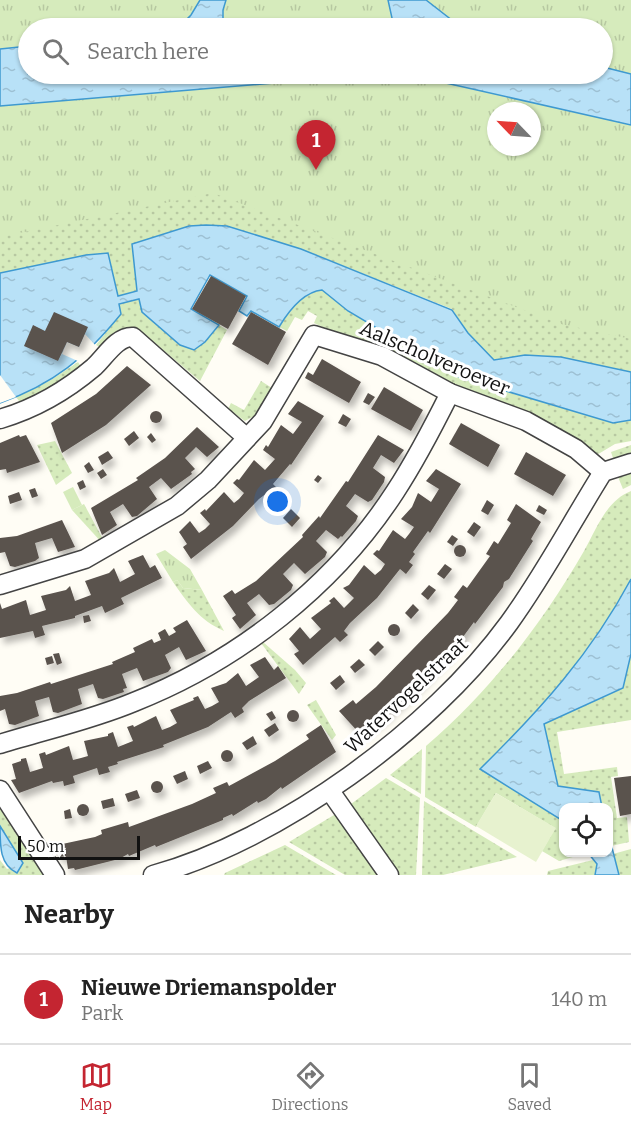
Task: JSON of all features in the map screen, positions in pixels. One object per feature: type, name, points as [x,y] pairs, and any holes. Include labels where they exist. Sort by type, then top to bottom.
[{"type":"street","name":"Aalscholveroever","points":[[247,438],[263,421],[308,341],[314,335],[321,335],[382,356],[450,393],[491,407],[556,437],[593,462],[603,472]]},
{"type":"street","points":[[0,419],[42,402],[65,388],[96,365],[121,340],[133,337],[247,438],[208,480],[177,506],[142,528],[85,559],[0,585]]},
{"type":"street","points":[[0,744],[134,703],[197,674],[257,636],[298,601],[363,534],[405,477],[450,393]]},
{"type":"street","points":[[603,472],[631,463]]},
{"type":"street","name":"Watervogelstraat","points":[[153,875],[212,853],[273,824],[330,791],[414,724],[488,650],[544,571],[603,472]]},
{"type":"street","points":[[0,790],[55,875]]},
{"type":"street","points":[[330,791],[389,875]]},
{"type":"green space","points":[[0,0],[631,0],[631,339],[561,324],[213,193],[0,237]]},
{"type":"green space","points":[[263,84],[417,84],[511,102],[487,102],[487,156],[541,156],[541,108],[631,125],[631,372],[560,357],[534,355],[494,360],[468,333],[452,309],[301,249],[227,226],[137,291],[117,296],[108,253],[86,255],[0,273],[0,106]]},
{"type":"green space","points":[[323,290],[348,311],[459,377],[613,423],[631,420],[631,441],[615,444],[595,456],[314,323],[317,316],[308,311],[302,320],[295,317],[287,331],[279,327],[292,309],[303,299]]},
{"type":"green space","points":[[139,299],[215,331],[219,325],[227,330],[200,381],[144,334],[137,331],[131,329],[121,332],[103,349],[96,345],[121,314],[119,304]]},
{"type":"green space","points":[[78,362],[82,368],[22,405],[16,397],[51,380]]},
{"type":"green space","points":[[261,381],[272,388],[254,416],[245,421],[228,409],[231,403],[244,410]]},
{"type":"green space","points":[[55,441],[72,473],[56,485],[37,445]]},
{"type":"green space","points":[[631,445],[631,458],[615,464],[611,452]]},
{"type":"green space","points":[[631,471],[631,485],[623,489],[618,477]]},
{"type":"green space","points":[[73,487],[82,505],[72,510],[63,492]]},
{"type":"green space","points":[[631,491],[631,579],[600,632],[540,711],[481,769],[559,818],[559,857],[573,857],[559,861],[542,851],[555,828],[496,793],[476,827],[425,797],[426,746],[472,703],[513,655],[551,605],[609,508]]},
{"type":"green space","points":[[84,504],[105,543],[103,544],[72,510]]},
{"type":"green space","points":[[165,550],[190,569],[202,590],[183,588],[177,580],[173,582],[156,554]]},
{"type":"green space","points":[[177,580],[183,588],[202,590],[224,631],[208,622],[195,610],[173,582]]},
{"type":"green space","points":[[263,642],[295,670],[306,683],[299,694],[261,643]]},
{"type":"green space","points":[[631,654],[631,720],[557,732],[564,774],[617,767],[618,776],[611,777],[617,818],[627,817],[629,842],[613,846],[613,803],[601,803],[599,792],[558,786],[544,724],[623,688]]},
{"type":"green space","points":[[316,700],[336,735],[332,740],[307,705]]},
{"type":"green space","points":[[422,749],[421,794],[390,775]]},
{"type":"green space","points":[[386,778],[420,798],[416,875],[395,875],[347,807]]},
{"type":"green space","points":[[496,793],[556,828],[536,862],[476,826]]},
{"type":"green space","points":[[424,801],[517,857],[443,875],[422,875]]},
{"type":"green space","points":[[0,803],[47,875],[0,875],[0,860],[7,869],[23,863],[0,826]]},
{"type":"green space","points":[[339,812],[382,875],[345,875],[289,842]]},
{"type":"green space","points":[[285,845],[336,875],[224,875],[225,873]]},
{"type":"green space","points":[[631,849],[631,875],[619,875],[613,854]]},
{"type":"green space","points":[[593,860],[597,864],[595,875],[547,875],[548,871]]},
{"type":"water","points":[[200,0],[226,0],[223,18],[188,18]]},
{"type":"water","points":[[388,0],[426,0],[449,18],[392,18]]},
{"type":"water","points":[[18,47],[18,84],[263,84],[0,106],[0,49]]},
{"type":"water","points":[[613,70],[631,74],[631,125],[541,105],[541,102],[530,102],[450,84],[613,84]]},
{"type":"water","points":[[189,226],[227,226],[301,249],[452,310],[468,333],[494,360],[525,355],[561,357],[631,372],[631,420],[613,423],[459,377],[348,311],[322,290],[302,299],[279,327],[251,311],[247,316],[239,311],[247,296],[210,275],[191,309],[219,325],[205,342],[194,350],[180,345],[142,312],[139,299],[119,304],[121,314],[108,330],[67,368],[37,387],[0,403],[0,273],[86,255],[108,253],[118,296],[137,291],[132,244]]},
{"type":"water","points":[[631,579],[631,654],[623,688],[544,724],[558,786],[599,792],[601,803],[559,803],[559,818],[480,769],[544,703],[581,657]]},
{"type":"water","points":[[0,826],[23,863],[17,873],[11,870],[4,860]]},
{"type":"water","points":[[613,852],[619,875],[595,875],[597,864],[591,857],[613,857]]},
{"type":"pier","points":[[85,334],[96,346],[80,362],[62,354],[67,342],[79,347]]},
{"type":"pier","points":[[0,375],[16,397],[0,403]]},
{"type":"building","points":[[211,276],[246,296],[228,329],[192,309]]},
{"type":"building","points":[[54,312],[88,327],[79,347],[67,342],[58,361],[24,346],[33,325],[45,331]]},
{"type":"building","points":[[251,312],[286,332],[268,365],[232,344]]},
{"type":"building","points":[[322,359],[361,382],[349,403],[305,378],[308,372],[313,375]]},
{"type":"building","points":[[127,366],[151,385],[106,425],[62,453],[51,423],[96,394]]},
{"type":"building","points":[[384,387],[423,410],[411,431],[371,409]]},
{"type":"building","points":[[368,393],[375,397],[369,405],[363,402]]},
{"type":"building","points":[[298,401],[324,416],[291,465],[273,484],[278,489],[271,496],[267,493],[259,499],[233,526],[191,559],[183,547],[187,544],[179,532],[190,521],[199,533],[205,529],[210,524],[200,513],[205,509],[206,511],[224,492],[234,503],[239,499],[244,493],[233,483],[239,480],[254,460],[265,470],[275,459],[263,450],[266,445],[268,447],[281,425],[293,434],[302,422],[288,414]]},
{"type":"building","points":[[156,411],[162,417],[156,423],[150,417]]},
{"type":"building","points":[[343,414],[351,419],[346,427],[338,423]]},
{"type":"building","points":[[461,423],[500,445],[488,467],[449,444]]},
{"type":"building","points":[[197,427],[219,447],[207,457],[196,447],[185,458],[195,469],[191,472],[192,474],[171,489],[161,478],[149,487],[157,499],[137,516],[132,517],[123,504],[110,512],[117,525],[102,535],[91,508],[138,480],[136,478],[165,458]]},
{"type":"building","points":[[134,431],[139,438],[129,446],[124,439]]},
{"type":"building","points":[[151,433],[156,440],[152,443],[147,437]]},
{"type":"building","points":[[19,435],[20,437],[26,435],[40,462],[7,473],[6,469],[0,470],[0,443]]},
{"type":"building","points":[[378,435],[404,450],[394,463],[381,455],[373,468],[385,477],[384,482],[372,500],[368,502],[355,494],[346,506],[358,516],[356,521],[338,539],[326,530],[316,541],[327,552],[325,557],[305,574],[294,563],[283,574],[293,585],[291,590],[274,604],[269,605],[259,594],[247,603],[256,615],[240,629],[232,618],[236,615],[223,596],[232,590],[235,594],[256,581],[303,537],[302,535],[319,516],[320,518],[346,481],[348,482]]},
{"type":"building","points":[[108,451],[113,458],[102,465],[98,457]]},
{"type":"building","points":[[526,452],[566,475],[553,496],[514,474]]},
{"type":"building","points":[[89,462],[94,470],[88,473],[84,466]]},
{"type":"building","points":[[103,469],[107,475],[101,479],[97,473]]},
{"type":"building","points":[[436,469],[461,484],[430,533],[428,531],[413,552],[415,554],[409,562],[413,565],[406,574],[400,569],[377,598],[350,623],[344,631],[348,635],[340,642],[335,637],[303,665],[294,654],[299,651],[289,639],[300,627],[310,639],[321,629],[311,618],[331,603],[329,601],[334,597],[344,608],[354,598],[343,588],[349,585],[364,565],[375,575],[381,570],[385,564],[373,554],[379,551],[393,530],[405,539],[409,534],[414,527],[401,519],[412,507],[418,493],[431,502],[439,489],[426,481]]},
{"type":"building","points":[[318,475],[322,478],[318,483],[314,480]]},
{"type":"building","points":[[83,480],[86,487],[80,490],[77,483]]},
{"type":"building","points":[[35,488],[38,496],[32,498],[29,490]]},
{"type":"building","points":[[19,492],[22,500],[10,504],[8,496]]},
{"type":"building","points":[[487,500],[494,505],[488,515],[481,511]]},
{"type":"building","points":[[516,504],[541,522],[531,539],[533,541],[509,579],[504,582],[503,587],[475,624],[474,622],[457,645],[455,643],[450,653],[431,673],[398,705],[389,710],[391,712],[360,734],[339,711],[353,700],[356,704],[376,687],[448,613],[458,600],[454,597],[463,585],[467,588],[490,556],[486,554],[494,541],[498,544],[511,523],[507,520]]},
{"type":"building","points":[[539,505],[547,510],[544,515],[536,511]]},
{"type":"building","points":[[291,509],[300,518],[292,527],[283,518]]},
{"type":"building","points":[[62,520],[75,547],[58,552],[52,538],[35,543],[39,558],[15,567],[10,566],[5,552],[0,553],[0,538],[17,536]]},
{"type":"building","points":[[474,522],[481,527],[474,537],[467,532]]},
{"type":"building","points":[[452,535],[458,539],[453,546],[447,542]]},
{"type":"building","points":[[460,545],[466,551],[460,557],[454,551]]},
{"type":"building","points":[[143,555],[150,568],[155,565],[162,578],[121,598],[124,604],[105,613],[102,606],[75,616],[75,618],[42,626],[45,635],[35,638],[33,631],[0,638],[0,603],[2,609],[26,600],[30,615],[46,610],[41,596],[66,590],[70,586],[75,601],[91,595],[85,581],[109,573],[114,568],[120,582],[135,574],[128,561]]},
{"type":"building","points":[[445,564],[452,569],[444,579],[437,574]]},
{"type":"building","points":[[429,585],[436,590],[428,600],[421,594]]},
{"type":"building","points":[[413,604],[419,610],[411,619],[405,613]]},
{"type":"building","points":[[89,615],[91,621],[84,623],[83,616]]},
{"type":"building","points":[[187,620],[206,651],[186,660],[179,647],[165,655],[171,668],[168,672],[143,681],[137,668],[122,674],[127,688],[123,689],[124,692],[103,699],[98,698],[93,684],[78,689],[82,704],[58,713],[53,712],[49,697],[35,701],[39,716],[15,725],[9,724],[5,709],[0,711],[0,696],[50,682],[51,684],[113,664],[112,662],[135,652],[133,648],[152,639],[154,643],[161,640],[158,633],[165,629],[169,636],[176,632],[173,628]]},
{"type":"building","points":[[394,624],[400,630],[394,636],[388,630]]},
{"type":"building","points":[[378,641],[384,647],[375,656],[369,650]]},
{"type":"building","points":[[59,653],[62,663],[57,665],[53,654]]},
{"type":"building","points":[[52,656],[54,663],[47,665],[45,658]]},
{"type":"building","points":[[265,657],[274,670],[278,666],[286,678],[249,701],[242,708],[244,712],[235,718],[231,712],[208,727],[163,745],[164,747],[117,762],[118,764],[108,767],[110,772],[99,775],[97,768],[73,776],[75,783],[64,786],[63,781],[53,783],[52,781],[19,793],[11,780],[16,779],[12,764],[21,759],[26,758],[30,772],[43,768],[39,754],[45,752],[46,755],[69,746],[73,760],[88,756],[84,741],[108,736],[113,732],[118,747],[133,741],[127,727],[133,725],[134,727],[156,716],[162,730],[170,727],[177,723],[170,710],[198,696],[205,709],[212,706],[219,702],[211,688],[226,683],[238,673],[246,686],[259,677],[250,665]]},
{"type":"building","points":[[359,659],[365,665],[355,673],[350,667]]},
{"type":"building","points":[[340,675],[345,682],[336,690],[330,683]]},
{"type":"building","points":[[293,710],[299,716],[293,722],[287,716]]},
{"type":"building","points":[[272,711],[276,718],[271,721],[266,714]]},
{"type":"building","points":[[275,723],[279,730],[269,737],[264,730]]},
{"type":"building","points":[[321,725],[336,752],[266,799],[258,803],[257,801],[233,816],[232,814],[223,820],[156,847],[155,845],[129,856],[128,854],[119,859],[75,870],[74,868],[68,869],[66,856],[60,857],[53,846],[95,837],[102,834],[101,830],[128,822],[129,827],[192,804],[216,793],[213,788],[227,782],[229,786],[275,761],[309,739],[306,735]]},
{"type":"building","points":[[253,736],[257,744],[247,750],[242,743]]},
{"type":"building","points":[[227,750],[233,756],[227,762],[221,756]]},
{"type":"building","points":[[208,761],[212,768],[200,774],[197,766]]},
{"type":"building","points":[[185,771],[188,779],[177,784],[173,776]]},
{"type":"building","points":[[631,776],[631,814],[620,816],[614,778]]},
{"type":"building","points":[[157,781],[163,787],[157,793],[151,787]]},
{"type":"building","points":[[137,790],[140,798],[128,802],[125,794]]},
{"type":"building","points":[[113,798],[115,806],[103,809],[101,801]]},
{"type":"building","points":[[83,804],[89,810],[83,816],[77,810]]},
{"type":"building","points":[[70,809],[72,818],[65,819],[64,811]]},
{"type":"place","name":"Nieuwe Driemanspolder","points":[[316,170]]}]
